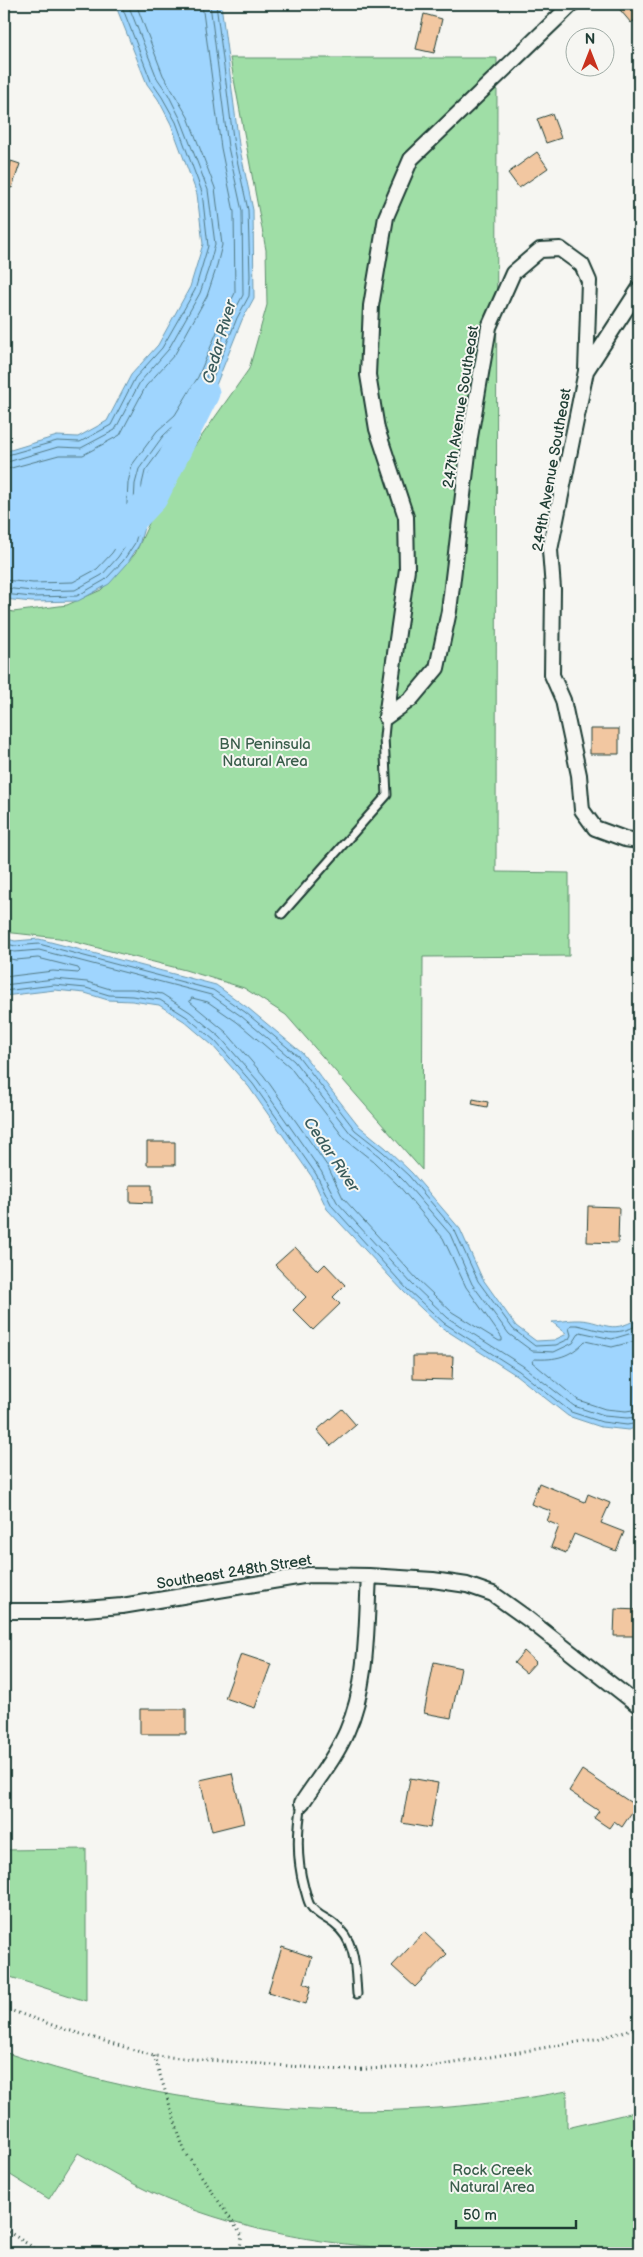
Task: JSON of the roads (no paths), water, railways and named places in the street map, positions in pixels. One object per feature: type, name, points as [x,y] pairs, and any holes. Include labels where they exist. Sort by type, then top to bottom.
[{"type":"street","points":[[386,717],[407,569],[406,517],[377,429],[368,375],[371,306],[386,217],[411,159],[572,4]]},
{"type":"street","name":"247th Avenue Southeast","points":[[386,717],[411,698],[436,668],[449,612],[470,437],[489,327],[513,273],[540,250],[560,249],[582,264],[589,281],[586,371]]},
{"type":"street","name":"249th Avenue Southeast","points":[[639,290],[586,371],[550,550],[553,589],[552,675],[563,700],[579,775],[582,810],[595,828],[625,839],[639,841]]},
{"type":"street","name":"Southeast 248th Street","points":[[4,1611],[60,1611],[122,1606],[308,1575],[370,1576],[458,1584],[493,1594],[639,1706]]},
{"type":"street","points":[[302,1803],[338,1750],[352,1719],[363,1668],[370,1576]]},
{"type":"lane","points":[[282,914],[387,795],[384,737],[386,717]]},
{"type":"lane","points":[[302,1803],[298,1827],[298,1859],[309,1904],[319,1916],[334,1924],[349,1940],[354,1958],[357,1994]]},
{"type":"water","points":[[115,4],[221,4],[239,145],[253,210],[254,298],[242,320],[216,385],[189,427],[171,443],[149,474],[145,524],[139,545],[127,564],[109,584],[78,601],[32,602],[4,599],[4,452],[57,436],[78,437],[107,421],[131,375],[158,345],[190,287],[203,244],[197,194],[171,124],[158,99],[147,84]]},
{"type":"water","points":[[4,938],[15,941],[39,939],[216,985],[248,1008],[302,1053],[359,1126],[412,1173],[460,1229],[482,1278],[516,1326],[536,1341],[554,1340],[567,1334],[552,1322],[585,1320],[612,1327],[628,1324],[639,1318],[639,1427],[628,1430],[601,1427],[568,1416],[516,1375],[441,1327],[404,1292],[327,1209],[312,1177],[249,1087],[212,1045],[184,1021],[159,1005],[108,1000],[85,993],[55,990],[4,996]]},
{"type":"waterway","name":"Cedar River","points":[[118,535],[153,498],[205,393]]},
{"type":"park label","name":"BN Peninsula Natural Area","points":[[265,752]]},
{"type":"park label","name":"Rock Creek Natural Area","points":[[492,2178]]}]
